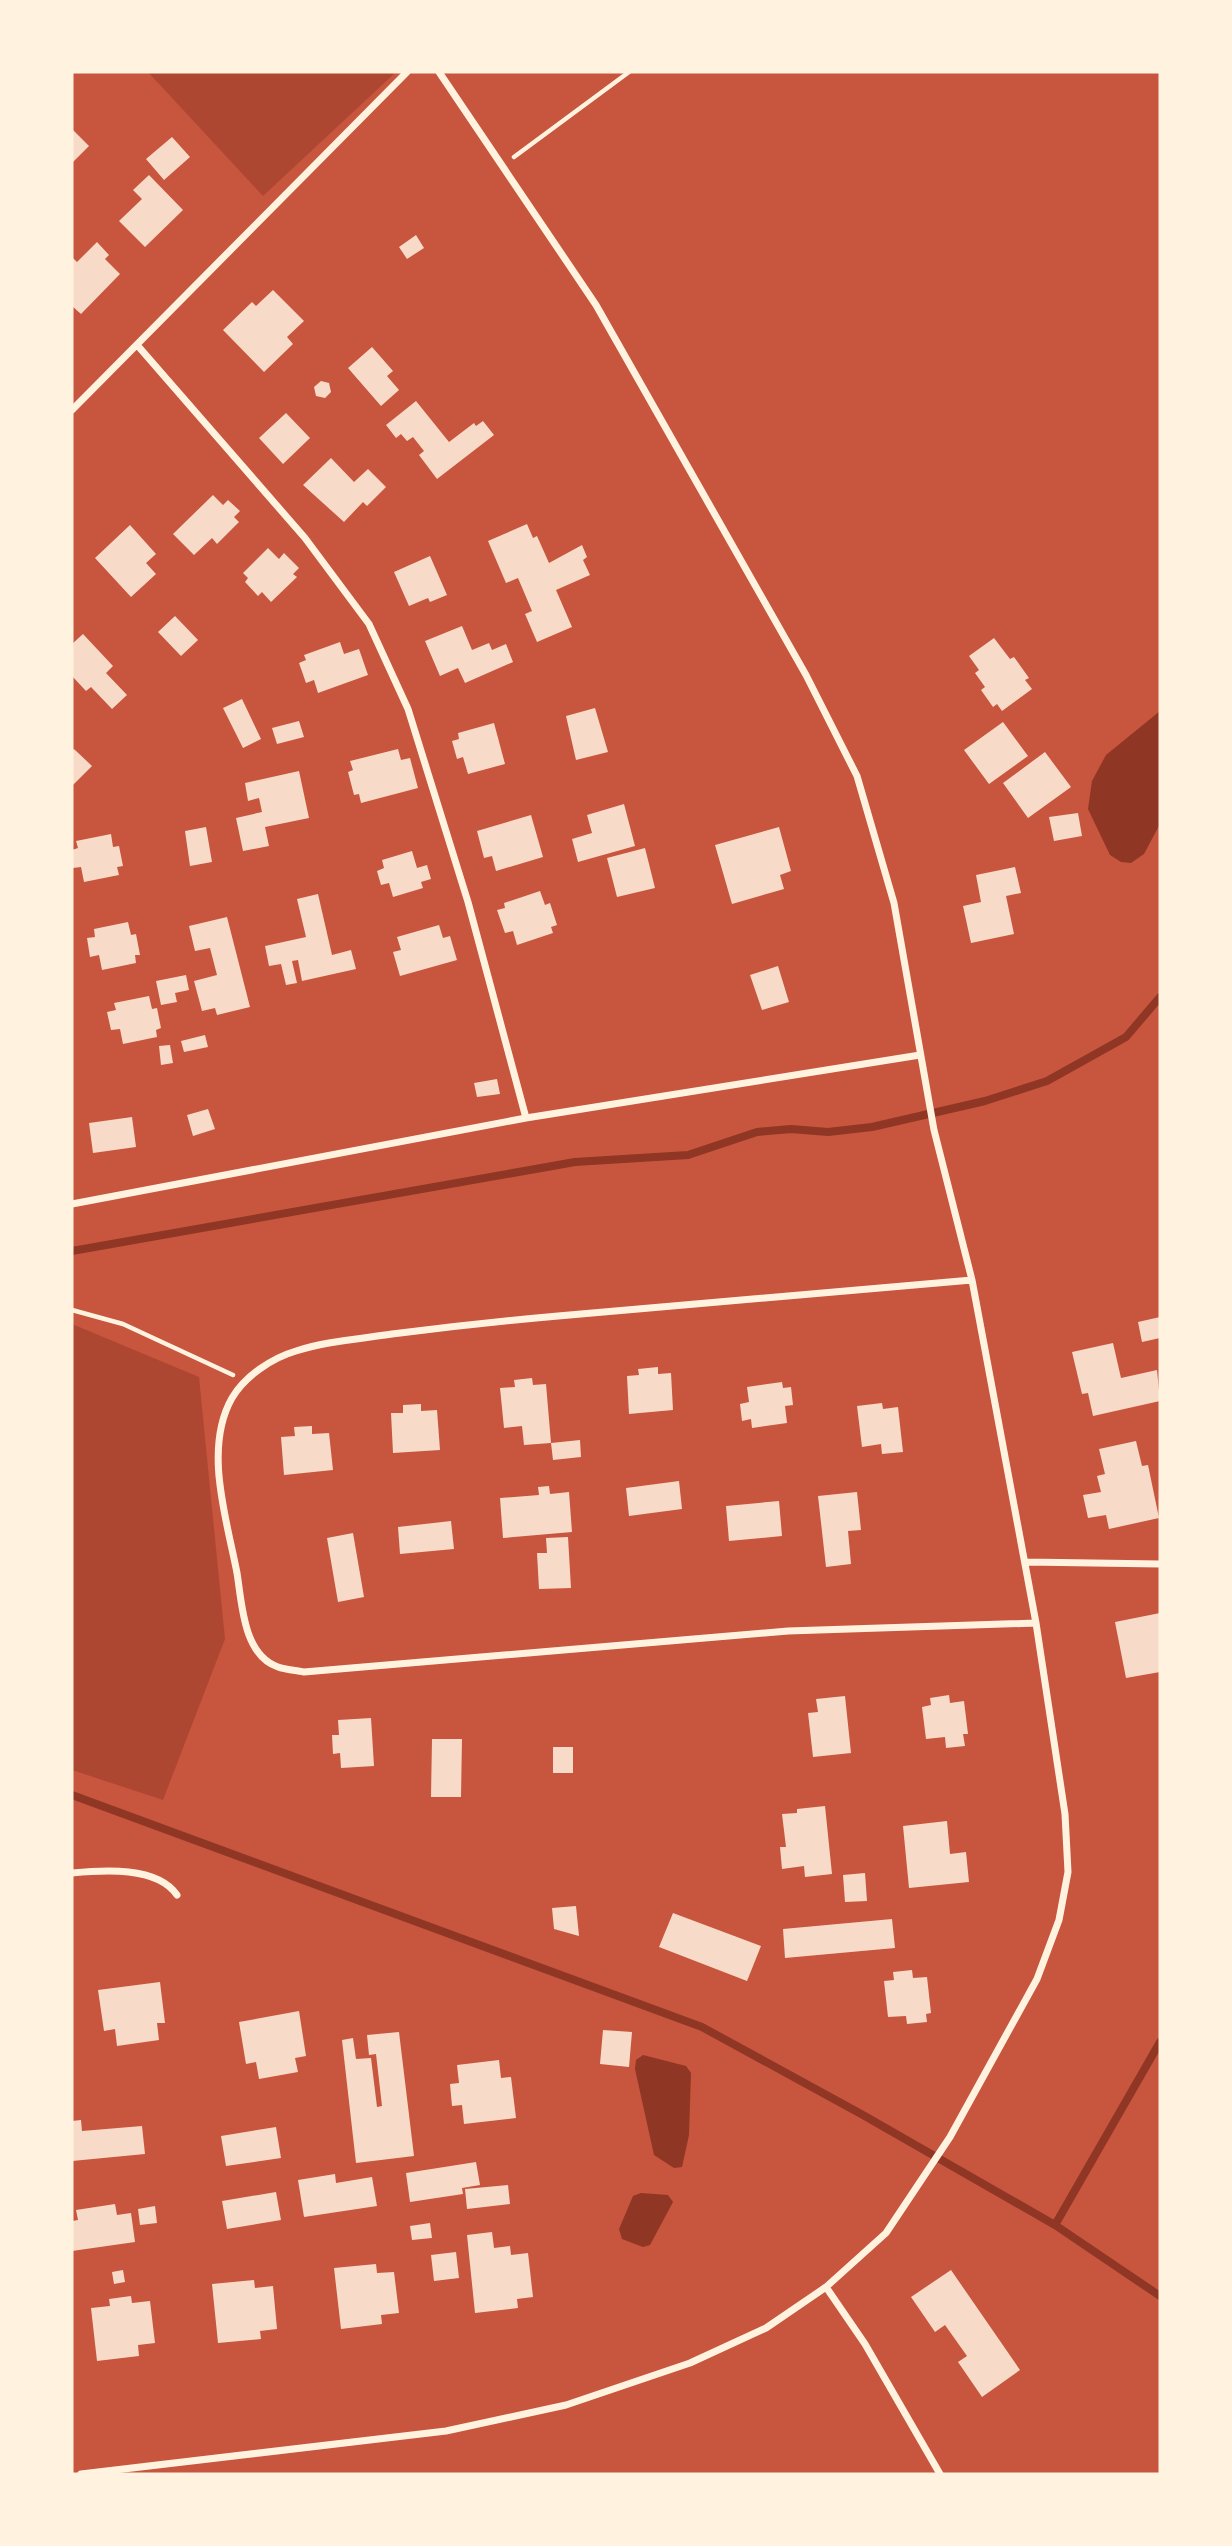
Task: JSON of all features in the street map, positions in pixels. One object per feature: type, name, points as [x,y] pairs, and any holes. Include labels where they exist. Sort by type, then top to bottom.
[{"type":"street","points":[[72,410],[407,72]]},
{"type":"street","points":[[81,2474],[161,2470],[446,2431],[566,2405],[690,2363],[766,2328],[826,2287],[886,2233],[928,2174],[1037,1979],[1059,1920],[1068,1872],[1065,1814],[1036,1623],[972,1280],[934,1130],[887,877],[857,776],[837,732],[596,305],[439,72]]},
{"type":"street","points":[[138,346],[305,538],[375,636],[408,709],[468,902],[526,1118]]},
{"type":"street","points":[[72,1204],[526,1118],[920,1055]]},
{"type":"street","points":[[972,1280],[486,1322],[328,1343],[293,1351],[246,1380],[232,1399],[224,1419],[219,1454],[220,1481],[245,1621],[252,1644],[262,1658],[277,1667],[304,1672],[788,1631],[1036,1623]]},
{"type":"street","points":[[1026,1562],[1160,1564]]},
{"type":"street","points":[[72,1873],[108,1870],[156,1879],[170,1886],[177,1895]]},
{"type":"street","points":[[826,2287],[865,2344],[940,2474]]},
{"type":"path","points":[[502,166],[629,72]]},
{"type":"path","points":[[72,1310],[123,1324],[246,1380]]},
{"type":"shaded area","points":[[148,72],[396,72],[263,196]]},
{"type":"shaded area","points":[[1160,711],[1160,824],[1144,854],[1131,863],[1121,862],[1110,855],[1088,809],[1092,781],[1106,755]]},
{"type":"shaded area","points":[[72,1324],[199,1377],[225,1639],[163,1800],[72,1770]]},
{"type":"shaded area","points":[[643,2055],[686,2066],[691,2073],[689,2135],[682,2167],[674,2168],[654,2155],[635,2069],[636,2060]]},
{"type":"shaded area","points":[[641,2193],[668,2195],[673,2202],[650,2245],[643,2247],[622,2239],[619,2229],[633,2196]]},
{"type":"building","points":[[72,129],[89,146],[72,163]]},
{"type":"building","points":[[172,137],[190,157],[164,180],[146,159]]},
{"type":"building","points":[[149,175],[183,210],[145,247],[119,221],[142,199],[133,190]]},
{"type":"building","points":[[416,235],[424,248],[407,259],[399,247]]},
{"type":"building","points":[[97,242],[109,255],[105,259],[120,274],[81,314],[72,306],[72,257],[77,262]]},
{"type":"building","points":[[273,290],[304,321],[287,337],[293,344],[264,372],[223,330],[252,302],[256,306]]},
{"type":"building","points":[[372,347],[393,371],[387,376],[399,390],[381,406],[348,368]]},
{"type":"building","points":[[321,381],[329,383],[331,392],[325,398],[316,396],[314,387]]},
{"type":"building","points":[[416,401],[449,442],[474,423],[476,426],[483,421],[494,435],[437,479],[419,455],[424,451],[413,437],[407,441],[401,434],[396,438],[386,425]]},
{"type":"building","points":[[286,413],[310,438],[283,464],[259,438]]},
{"type":"building","points":[[331,458],[354,482],[368,469],[386,487],[367,506],[363,502],[344,522],[303,485]]},
{"type":"building","points":[[213,495],[223,505],[228,500],[240,511],[234,517],[239,522],[217,544],[212,538],[194,555],[173,534]]},
{"type":"building","points":[[527,524],[533,538],[537,536],[549,563],[582,545],[587,557],[583,560],[590,575],[556,590],[572,627],[537,642],[525,614],[532,611],[518,578],[506,583],[488,541]]},
{"type":"building","points":[[130,525],[156,554],[146,563],[156,574],[131,597],[95,558]]},
{"type":"building","points":[[268,548],[279,559],[284,553],[299,568],[293,574],[297,577],[271,602],[262,592],[258,596],[245,582],[248,578],[243,573]]},
{"type":"building","points":[[430,556],[447,595],[430,602],[428,598],[409,606],[394,572]]},
{"type":"building","points":[[175,616],[198,640],[181,656],[158,632]]},
{"type":"building","points":[[462,626],[472,650],[489,643],[492,650],[506,644],[513,662],[465,683],[458,668],[440,676],[425,641]]},
{"type":"building","points":[[83,634],[113,666],[106,673],[127,695],[112,709],[91,687],[86,691],[72,676],[72,644]]},
{"type":"building","points":[[994,638],[1010,659],[1014,657],[1029,678],[1025,680],[1032,689],[1002,711],[997,704],[993,707],[981,690],[985,687],[975,673],[979,670],[969,656]]},
{"type":"building","points":[[340,642],[344,654],[359,649],[368,675],[318,693],[314,680],[306,683],[299,663],[306,660],[304,655]]},
{"type":"building","points":[[242,699],[261,739],[243,748],[223,708]]},
{"type":"building","points":[[595,708],[608,752],[576,760],[566,716]]},
{"type":"building","points":[[299,721],[304,737],[277,744],[272,728]]},
{"type":"building","points":[[1003,722],[1028,756],[989,784],[964,750]]},
{"type":"building","points":[[494,723],[505,764],[468,774],[463,757],[457,759],[452,741],[459,739],[458,733]]},
{"type":"building","points":[[74,749],[92,766],[72,786],[72,751]]},
{"type":"building","points":[[398,749],[401,760],[410,758],[418,788],[361,803],[359,794],[354,795],[348,772],[353,770],[350,761]]},
{"type":"building","points":[[1045,752],[1071,787],[1028,818],[1003,783]]},
{"type":"building","points":[[299,771],[309,818],[265,827],[269,846],[243,851],[236,818],[262,812],[259,798],[248,801],[245,783]]},
{"type":"building","points":[[624,804],[635,846],[578,862],[572,839],[592,833],[587,815]]},
{"type":"building","points":[[1078,813],[1082,836],[1054,841],[1049,817]]},
{"type":"building","points":[[531,815],[543,857],[496,871],[492,856],[484,858],[477,831]]},
{"type":"building","points":[[206,827],[212,862],[190,866],[185,831]]},
{"type":"building","points":[[779,827],[791,871],[780,875],[784,889],[732,904],[715,845]]},
{"type":"building","points":[[111,834],[113,847],[119,846],[123,866],[117,867],[119,875],[84,882],[81,867],[73,868],[72,850],[78,848],[76,841]]},
{"type":"building","points":[[645,848],[655,888],[617,897],[607,858]]},
{"type":"building","points":[[412,851],[417,868],[427,865],[431,879],[421,882],[423,888],[393,897],[389,883],[381,885],[377,871],[384,868],[382,860]]},
{"type":"building","points":[[1015,867],[1021,893],[1006,896],[1014,934],[971,943],[963,906],[981,902],[976,875]]},
{"type":"building","points":[[540,891],[545,905],[550,903],[557,925],[551,927],[553,933],[517,945],[513,931],[505,933],[497,910],[505,908],[504,903]]},
{"type":"building","points":[[318,894],[332,955],[351,950],[356,969],[302,981],[298,960],[292,961],[297,983],[286,985],[281,964],[269,966],[265,946],[306,937],[297,899]]},
{"type":"building","points":[[227,917],[250,1007],[217,1015],[215,1008],[202,1011],[194,981],[217,975],[210,948],[195,951],[189,926]]},
{"type":"building","points":[[128,922],[131,935],[136,934],[140,955],[135,955],[136,963],[102,970],[99,955],[90,957],[87,938],[95,937],[94,929]]},
{"type":"building","points":[[439,925],[443,938],[450,936],[457,960],[400,976],[393,952],[401,950],[397,937]]},
{"type":"building","points":[[778,966],[789,1002],[762,1010],[750,975]]},
{"type":"building","points":[[186,975],[189,990],[175,993],[177,1002],[161,1005],[156,981]]},
{"type":"building","points":[[149,996],[152,1009],[157,1008],[161,1028],[156,1030],[157,1037],[123,1044],[120,1029],[111,1030],[107,1012],[116,1010],[114,1003]]},
{"type":"building","points":[[205,1035],[208,1047],[184,1052],[181,1041]]},
{"type":"building","points":[[170,1045],[173,1063],[161,1065],[159,1046]]},
{"type":"building","points":[[497,1079],[500,1094],[477,1097],[474,1083]]},
{"type":"building","points":[[208,1109],[215,1129],[193,1136],[187,1115]]},
{"type":"building","points":[[132,1117],[136,1147],[93,1153],[89,1123]]},
{"type":"building","points":[[1160,1317],[1160,1338],[1142,1342],[1138,1322]]},
{"type":"building","points":[[1113,1343],[1121,1378],[1157,1370],[1160,1401],[1093,1416],[1088,1393],[1082,1394],[1072,1352]]},
{"type":"building","points":[[658,1367],[658,1374],[671,1373],[673,1410],[629,1414],[627,1376],[639,1375],[638,1369]]},
{"type":"building","points":[[532,1378],[533,1385],[546,1384],[551,1443],[524,1445],[522,1426],[504,1428],[500,1388],[515,1387],[514,1380]]},
{"type":"building","points":[[782,1382],[783,1388],[791,1387],[793,1405],[785,1406],[787,1423],[752,1428],[751,1419],[742,1421],[740,1404],[749,1402],[747,1387]]},
{"type":"building","points":[[882,1403],[883,1409],[898,1407],[903,1452],[882,1454],[881,1444],[862,1447],[857,1406]]},
{"type":"building","points":[[421,1404],[421,1411],[437,1410],[440,1450],[393,1453],[391,1413],[403,1413],[403,1405]]},
{"type":"building","points":[[312,1426],[312,1434],[329,1433],[333,1470],[284,1475],[281,1437],[295,1436],[294,1427]]},
{"type":"building","points":[[580,1440],[581,1457],[553,1460],[551,1443]]},
{"type":"building","points":[[1136,1441],[1142,1466],[1148,1465],[1159,1518],[1109,1529],[1106,1515],[1088,1518],[1083,1495],[1101,1492],[1097,1476],[1105,1474],[1099,1449]]},
{"type":"building","points":[[679,1481],[682,1509],[629,1516],[626,1488]]},
{"type":"building","points":[[549,1486],[550,1494],[569,1492],[572,1532],[503,1538],[500,1498],[539,1495],[538,1487]]},
{"type":"building","points":[[857,1492],[861,1530],[848,1531],[851,1564],[826,1567],[818,1496]]},
{"type":"building","points":[[779,1501],[782,1536],[729,1541],[726,1506]]},
{"type":"building","points":[[451,1521],[454,1549],[400,1554],[398,1527]]},
{"type":"building","points":[[353,1533],[364,1597],[338,1602],[327,1538]]},
{"type":"building","points":[[568,1537],[571,1588],[539,1589],[537,1553],[547,1553],[546,1538]]},
{"type":"building","points":[[1160,1613],[1160,1672],[1126,1678],[1115,1622]]},
{"type":"building","points":[[949,1695],[950,1703],[964,1701],[968,1734],[963,1734],[965,1746],[946,1748],[945,1737],[926,1739],[922,1707],[931,1705],[930,1698]]},
{"type":"building","points":[[845,1696],[851,1753],[813,1757],[808,1713],[818,1712],[816,1699]]},
{"type":"building","points":[[371,1718],[374,1766],[341,1768],[340,1753],[333,1754],[332,1735],[339,1735],[338,1720]]},
{"type":"building","points":[[432,1739],[462,1739],[461,1797],[431,1797]]},
{"type":"building","points":[[553,1747],[573,1747],[573,1773],[553,1773]]},
{"type":"building","points":[[825,1806],[832,1874],[805,1877],[804,1866],[782,1869],[780,1847],[786,1847],[782,1814],[797,1813],[797,1809]]},
{"type":"building","points":[[947,1821],[950,1854],[966,1852],[969,1882],[909,1888],[903,1826]]},
{"type":"building","points":[[865,1873],[867,1901],[845,1902],[843,1875]]},
{"type":"building","points":[[576,1906],[579,1936],[554,1929],[552,1908]]},
{"type":"building","points":[[673,1913],[761,1946],[747,1981],[659,1947]]},
{"type":"building","points":[[892,1919],[895,1948],[785,1958],[783,1929]]},
{"type":"building","points":[[912,1970],[913,1978],[927,1977],[931,2013],[926,2014],[927,2022],[907,2024],[906,2016],[888,2017],[884,1981],[894,1980],[893,1972]]},
{"type":"building","points":[[160,1982],[165,2023],[157,2023],[159,2040],[117,2046],[115,2029],[104,2031],[98,1990]]},
{"type":"building","points":[[299,2011],[306,2056],[295,2058],[298,2072],[259,2079],[256,2062],[246,2064],[239,2022]]},
{"type":"building","points":[[603,2030],[632,2032],[629,2067],[600,2064]]},
{"type":"building","points":[[399,2032],[414,2156],[356,2163],[342,2040],[353,2038],[356,2059],[371,2058],[377,2107],[382,2106],[376,2054],[369,2055],[367,2035]]},
{"type":"building","points":[[499,2060],[501,2078],[511,2077],[516,2118],[464,2124],[462,2105],[452,2106],[450,2084],[459,2083],[457,2065]]},
{"type":"building","points":[[81,2120],[82,2131],[142,2126],[145,2154],[72,2161],[72,2121]]},
{"type":"building","points":[[276,2127],[281,2158],[226,2166],[221,2136]]},
{"type":"building","points":[[476,2162],[480,2185],[462,2188],[463,2194],[410,2202],[406,2173]]},
{"type":"building","points":[[335,2174],[336,2183],[372,2177],[377,2206],[304,2217],[298,2180]]},
{"type":"building","points":[[508,2185],[510,2204],[467,2209],[465,2189]]},
{"type":"building","points":[[276,2192],[281,2220],[227,2229],[222,2201]]},
{"type":"building","points":[[115,2204],[117,2215],[131,2213],[135,2242],[72,2251],[72,2221],[78,2220],[76,2210]]},
{"type":"building","points":[[155,2206],[157,2223],[140,2225],[138,2209]]},
{"type":"building","points":[[430,2223],[432,2238],[412,2240],[410,2226]]},
{"type":"building","points":[[492,2232],[494,2248],[510,2246],[511,2255],[528,2253],[533,2297],[517,2299],[518,2308],[475,2313],[467,2235]]},
{"type":"building","points":[[456,2252],[459,2278],[434,2281],[431,2255]]},
{"type":"building","points":[[376,2264],[377,2273],[394,2272],[399,2313],[381,2315],[382,2324],[341,2329],[334,2268]]},
{"type":"building","points":[[123,2270],[125,2282],[114,2284],[112,2272]]},
{"type":"building","points":[[951,2270],[1020,2370],[982,2397],[958,2362],[967,2356],[945,2325],[935,2332],[911,2297]]},
{"type":"building","points":[[254,2280],[255,2288],[273,2286],[277,2329],[260,2331],[261,2339],[218,2343],[212,2284]]},
{"type":"building","points":[[131,2296],[132,2303],[150,2301],[155,2343],[138,2345],[139,2356],[97,2361],[91,2308],[110,2306],[109,2299]]},
{"type":"waterway","points":[[72,1251],[575,1162],[688,1155],[757,1132],[791,1129],[828,1132],[872,1127],[985,1101],[1047,1081],[1126,1037],[1160,997]]},
{"type":"waterway","points":[[72,1795],[702,2027],[1055,2225],[1160,2296]]},
{"type":"waterway","points":[[1055,2225],[1160,2042]]}]
